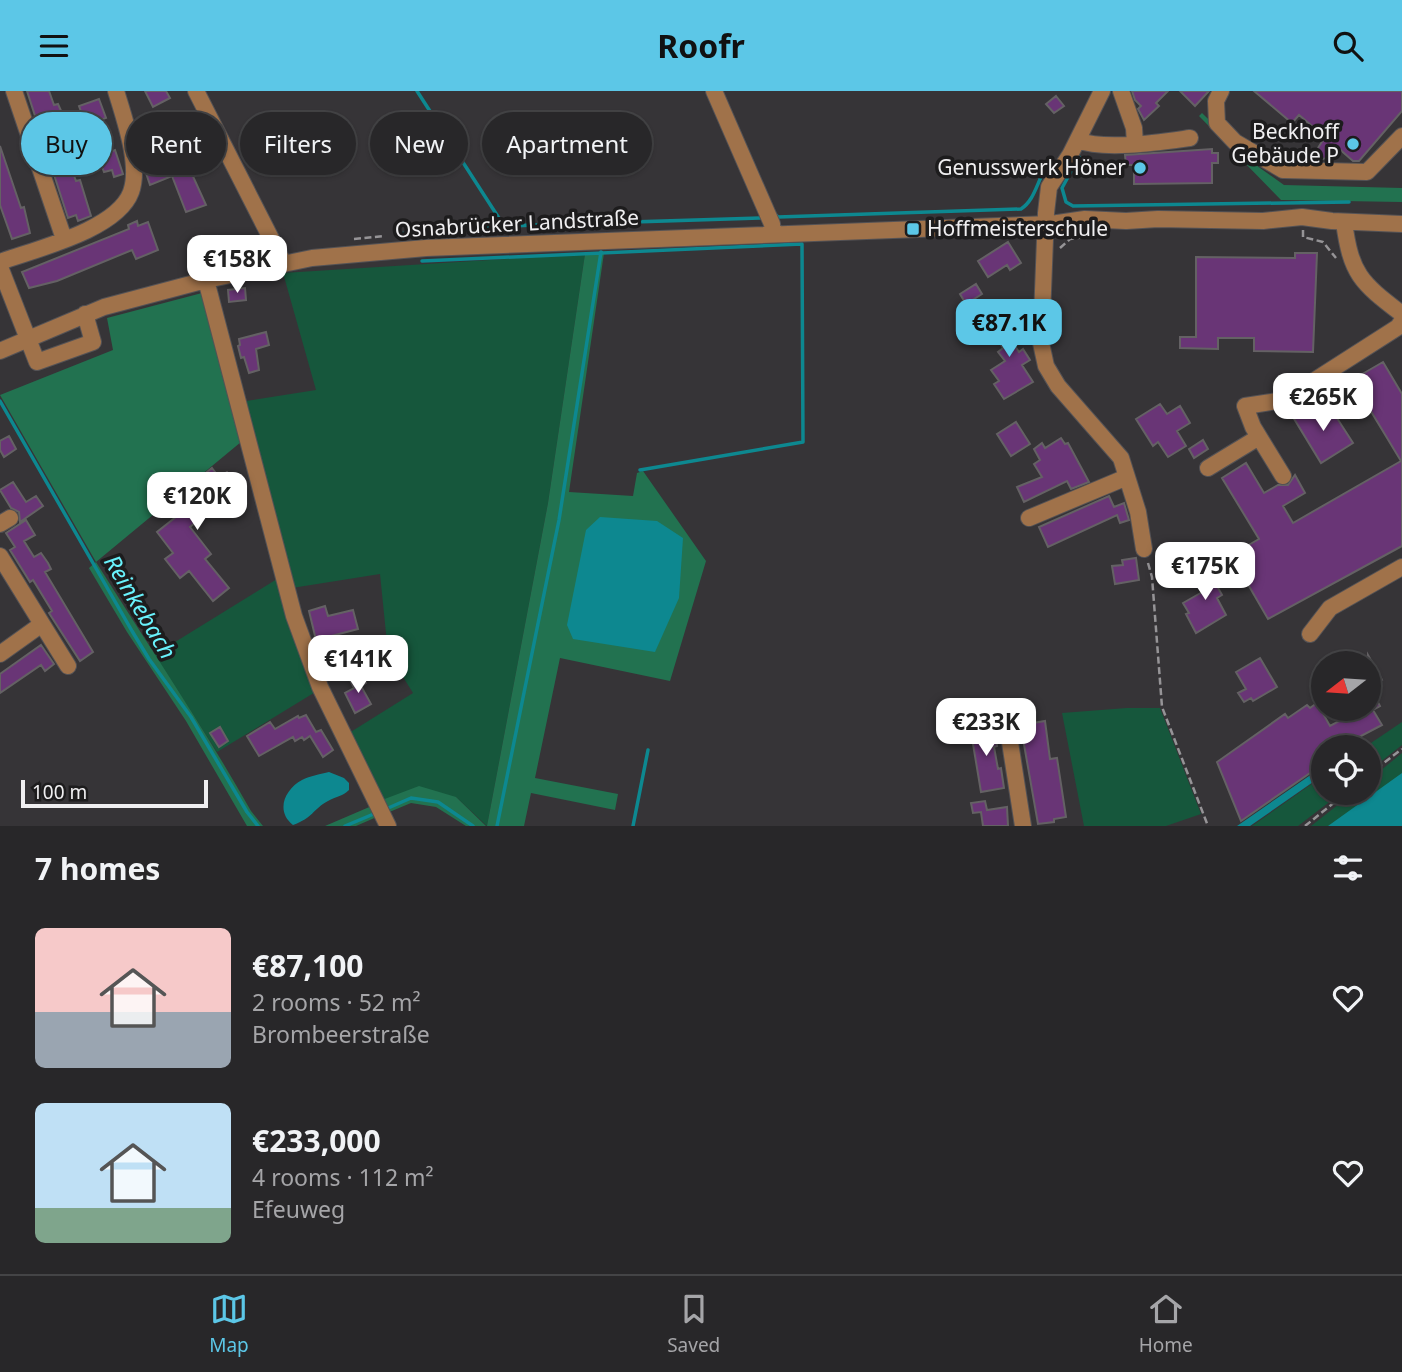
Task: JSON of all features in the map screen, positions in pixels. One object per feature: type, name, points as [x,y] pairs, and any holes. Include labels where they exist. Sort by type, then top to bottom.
[{"type":"street","points":[[14,91],[64,239]]},
{"type":"street","points":[[85,314],[93,342],[37,362],[0,265],[98,227],[121,209],[131,193],[134,173],[117,91]]},
{"type":"street","points":[[196,91],[284,264]]},
{"type":"street","points":[[714,91],[772,223],[773,234]]},
{"type":"street","points":[[1102,91],[1049,187],[1041,343],[1046,366],[1058,386],[1121,458],[1138,512],[1144,549]]},
{"type":"street","points":[[1121,91],[1134,128],[1135,144]]},
{"type":"street","points":[[1221,91],[1216,101],[1217,123],[1235,142],[1283,170],[1367,172],[1402,136]]},
{"type":"street","points":[[1077,140],[1088,145],[1155,143],[1190,138]]},
{"type":"street","name":"Osnabrücker Landstraße","points":[[0,351],[85,314],[206,280],[340,255],[426,248],[1048,224],[1085,219],[1263,221],[1303,227],[1338,222],[1402,224]]},
{"type":"street","name":"Osnabrücker Landstraße","points":[[1048,224],[1084,230],[1126,221]]},
{"type":"street","points":[[1338,222],[1354,269],[1362,280],[1402,314]]},
{"type":"street","points":[[206,280],[294,616],[320,687],[387,823]]},
{"type":"street","points":[[1283,475],[1259,437],[1245,406],[1284,400],[1398,327],[1402,321]]},
{"type":"street","points":[[1208,468],[1259,437]]},
{"type":"street","points":[[1029,518],[1127,477]]},
{"type":"street","points":[[0,556],[68,666]]},
{"type":"street","points":[[1310,634],[1330,608],[1402,567]]},
{"type":"street","points":[[0,654],[42,624]]},
{"type":"street","points":[[1007,723],[1023,826]]},
{"type":"path","points":[[1060,247],[1070,239],[1084,237],[1084,230]]},
{"type":"path","points":[[1303,237],[1323,241],[1336,258]]},
{"type":"path","points":[[1144,549],[1152,577],[1162,707],[1208,826]]},
{"type":"path","points":[[1381,765],[1402,749]]},
{"type":"path","points":[[1305,826],[1331,805]]},
{"type":"green space","points":[[1202,113],[1253,163],[1284,185],[1402,188],[1402,202],[1281,200],[1199,116]]},
{"type":"green space","points":[[604,253],[569,492],[633,496],[637,473],[643,471],[706,561],[670,681],[560,658],[535,778],[618,794],[615,810],[531,793],[524,826],[487,826],[548,503],[585,254]]},
{"type":"green space","points":[[585,254],[548,503],[487,826],[456,797],[382,800],[349,733],[413,693],[388,653],[380,574],[292,588],[246,401],[316,390],[283,273]]},
{"type":"green space","points":[[202,293],[241,442],[96,562],[0,395],[113,350],[107,318]]},
{"type":"green space","points":[[96,562],[195,717],[251,811],[263,826],[247,826],[186,721],[127,632],[89,568]]},
{"type":"green space","points":[[277,579],[317,691],[217,752],[154,655]]},
{"type":"green space","points":[[1160,708],[1201,814],[1166,826],[1084,826],[1062,713]]},
{"type":"green space","points":[[1402,722],[1402,745],[1381,762],[1381,736]]},
{"type":"green space","points":[[1402,753],[1402,826],[1311,826],[1338,805],[1381,805],[1381,770]]},
{"type":"green space","points":[[1311,784],[1311,805],[1325,805],[1298,826],[1252,826]]},
{"type":"green space","points":[[419,786],[456,797],[486,826],[466,826],[436,807],[411,803],[387,813],[382,800]]},
{"type":"green space","points":[[374,805],[379,816],[356,826],[325,826]]},
{"type":"water","points":[[600,517],[657,521],[683,538],[679,598],[655,652],[573,639],[567,625],[586,530]]},
{"type":"water","points":[[329,772],[344,778],[349,783],[349,790],[293,825],[283,807],[291,789],[302,780]]},
{"type":"water","points":[[1402,773],[1402,826],[1328,826],[1357,805],[1381,805],[1381,788]]},
{"type":"water","points":[[1311,775],[1311,783],[1250,826],[1237,826]]},
{"type":"building","points":[[27,91],[49,91],[54,105],[58,104],[62,112],[34,112]]},
{"type":"building","points":[[145,91],[166,91],[170,98],[153,107]]},
{"type":"building","points":[[1132,91],[1168,91],[1156,103],[1159,106],[1144,120],[1138,109],[1141,106]]},
{"type":"building","points":[[1180,91],[1209,91],[1195,106]]},
{"type":"building","name":"Beckhoff Gebäude P","points":[[1254,91],[1402,91],[1402,111],[1359,161],[1353,161],[1337,147],[1329,157],[1323,159],[1316,151],[1325,137],[1299,115],[1292,123]]},
{"type":"building","points":[[1056,96],[1064,106],[1054,113],[1046,104]]},
{"type":"building","points":[[99,99],[104,112],[81,112],[79,106]]},
{"type":"building","points":[[0,146],[21,208],[24,207],[30,233],[12,239],[0,205]]},
{"type":"building","points":[[1212,149],[1212,153],[1218,153],[1218,163],[1212,163],[1212,183],[1134,184],[1134,165],[1126,165],[1125,155]]},
{"type":"building","points":[[115,150],[123,174],[114,177],[112,170],[112,151]]},
{"type":"building","points":[[54,175],[74,175],[76,181],[80,180],[91,216],[78,221],[76,215],[68,218]]},
{"type":"building","points":[[147,175],[192,175],[206,205],[186,212],[172,176],[150,185]]},
{"type":"building","points":[[137,221],[138,226],[148,222],[158,250],[136,259],[132,250],[57,281],[29,288],[22,272],[129,229],[128,225]]},
{"type":"building","points":[[217,236],[222,249],[199,258],[193,245]]},
{"type":"building","points":[[1008,242],[1021,263],[1010,270],[1007,265],[988,277],[978,261]]},
{"type":"building","points":[[1295,253],[1317,253],[1313,352],[1254,351],[1254,338],[1218,338],[1218,349],[1180,348],[1180,337],[1196,337],[1196,257],[1295,258]]},
{"type":"building","points":[[976,284],[982,294],[966,304],[960,294]]},
{"type":"building","points":[[245,288],[246,300],[229,302],[228,290]]},
{"type":"building","points":[[1002,310],[1015,328],[1007,334],[1019,352],[1023,349],[1030,360],[1022,365],[1033,382],[1004,399],[994,384],[999,381],[991,370],[1005,361],[998,352],[1003,348],[986,321]]},
{"type":"building","points":[[266,332],[269,345],[256,349],[259,370],[249,373],[244,357],[241,358],[239,339]]},
{"type":"building","points":[[1383,362],[1402,394],[1402,546],[1268,619],[1231,555],[1259,539],[1222,478],[1246,463],[1264,493],[1278,485],[1288,485],[1295,475],[1305,493],[1283,506],[1293,523],[1401,461],[1352,380]]},
{"type":"building","points":[[1317,403],[1327,420],[1335,415],[1353,443],[1321,463],[1293,417]]},
{"type":"building","points":[[1160,404],[1167,414],[1180,406],[1190,423],[1177,431],[1186,446],[1168,457],[1158,442],[1153,446],[1136,419]]},
{"type":"building","points":[[1016,422],[1030,444],[1011,456],[997,434]]},
{"type":"building","points":[[9,436],[16,449],[4,457],[0,450],[0,441]]},
{"type":"building","points":[[1061,438],[1065,444],[1068,443],[1089,482],[1071,489],[1067,481],[1024,502],[1017,487],[1042,477],[1034,464],[1040,460],[1034,449],[1042,443],[1045,448]]},
{"type":"building","points":[[1203,440],[1208,449],[1194,458],[1189,449]]},
{"type":"building","points":[[212,468],[219,477],[227,472],[236,483],[229,489],[232,492],[190,527],[211,554],[205,559],[229,588],[213,601],[189,571],[180,578],[165,559],[173,553],[157,532],[191,505],[181,493]]},
{"type":"building","points":[[13,482],[26,502],[36,496],[43,506],[20,522],[19,512],[11,508],[0,490]]},
{"type":"building","points":[[1109,496],[1114,507],[1124,503],[1129,520],[1120,523],[1117,515],[1048,547],[1039,527]]},
{"type":"building","points":[[26,520],[35,535],[24,541],[34,557],[41,553],[48,563],[51,569],[45,572],[93,652],[80,661],[49,613],[52,611],[33,580],[30,582],[10,550],[15,547],[6,533]]},
{"type":"building","points":[[1136,558],[1139,580],[1115,584],[1112,566],[1123,565],[1122,560]]},
{"type":"building","points":[[1204,563],[1222,595],[1217,598],[1226,615],[1196,633],[1183,603],[1204,591],[1192,570]]},
{"type":"building","points":[[325,606],[328,616],[353,610],[358,629],[316,640],[309,611]]},
{"type":"building","points":[[41,645],[54,664],[45,671],[41,665],[0,693],[0,674]]},
{"type":"building","points":[[1260,658],[1277,687],[1253,701],[1251,698],[1244,702],[1238,693],[1246,689],[1236,672]]},
{"type":"building","points":[[361,674],[366,683],[361,686],[371,704],[355,713],[345,693],[354,688],[350,680]]},
{"type":"building","points":[[1307,705],[1311,707],[1311,721],[1327,721],[1330,726],[1339,721],[1380,721],[1382,725],[1363,735],[1311,735],[1311,772],[1241,821],[1217,762],[1285,714],[1288,718]]},
{"type":"building","points":[[306,715],[316,732],[321,730],[333,750],[323,757],[310,736],[295,741],[293,737],[259,756],[247,736],[270,722],[275,729],[298,716],[299,718]]},
{"type":"building","points":[[1032,715],[1033,723],[1045,721],[1050,759],[1057,758],[1066,817],[1054,819],[1054,822],[1038,824],[1019,716]]},
{"type":"building","points":[[989,723],[990,732],[995,731],[997,746],[994,747],[1004,788],[981,792],[970,726]]},
{"type":"building","points":[[220,727],[228,741],[219,747],[210,733]]},
{"type":"building","points":[[985,801],[987,810],[1007,807],[1008,826],[983,826],[981,812],[973,813],[971,803]]},
{"type":"waterway","points":[[417,91],[504,226]]},
{"type":"waterway","points":[[1079,157],[1062,188],[1066,202],[1073,206],[1349,202]]},
{"type":"waterway","points":[[775,214],[778,217],[1021,209],[1033,196],[1046,168]]},
{"type":"waterway","points":[[398,234],[504,226],[760,218]]},
{"type":"waterway","points":[[422,261],[802,244],[803,442],[640,470]]},
{"type":"waterway","points":[[497,826],[559,520],[601,252]]},
{"type":"waterway","name":"Reinkebach","points":[[0,401],[132,631],[191,717],[258,826]]},
{"type":"waterway","points":[[633,826],[648,750]]},
{"type":"waterway","name":"Reinkebach","points":[[386,809],[411,798],[438,802],[473,826]]},
{"type":"waterway","name":"Reinkebach","points":[[345,826],[376,813]]},
{"type":"place","name":"Beckhoff Gebäude P","points":[[1353,144]]},
{"type":"place","name":"Genusswerk Höner","points":[[1140,168]]},
{"type":"place","name":"Hoffmeisterschule","points":[[913,229]]}]
